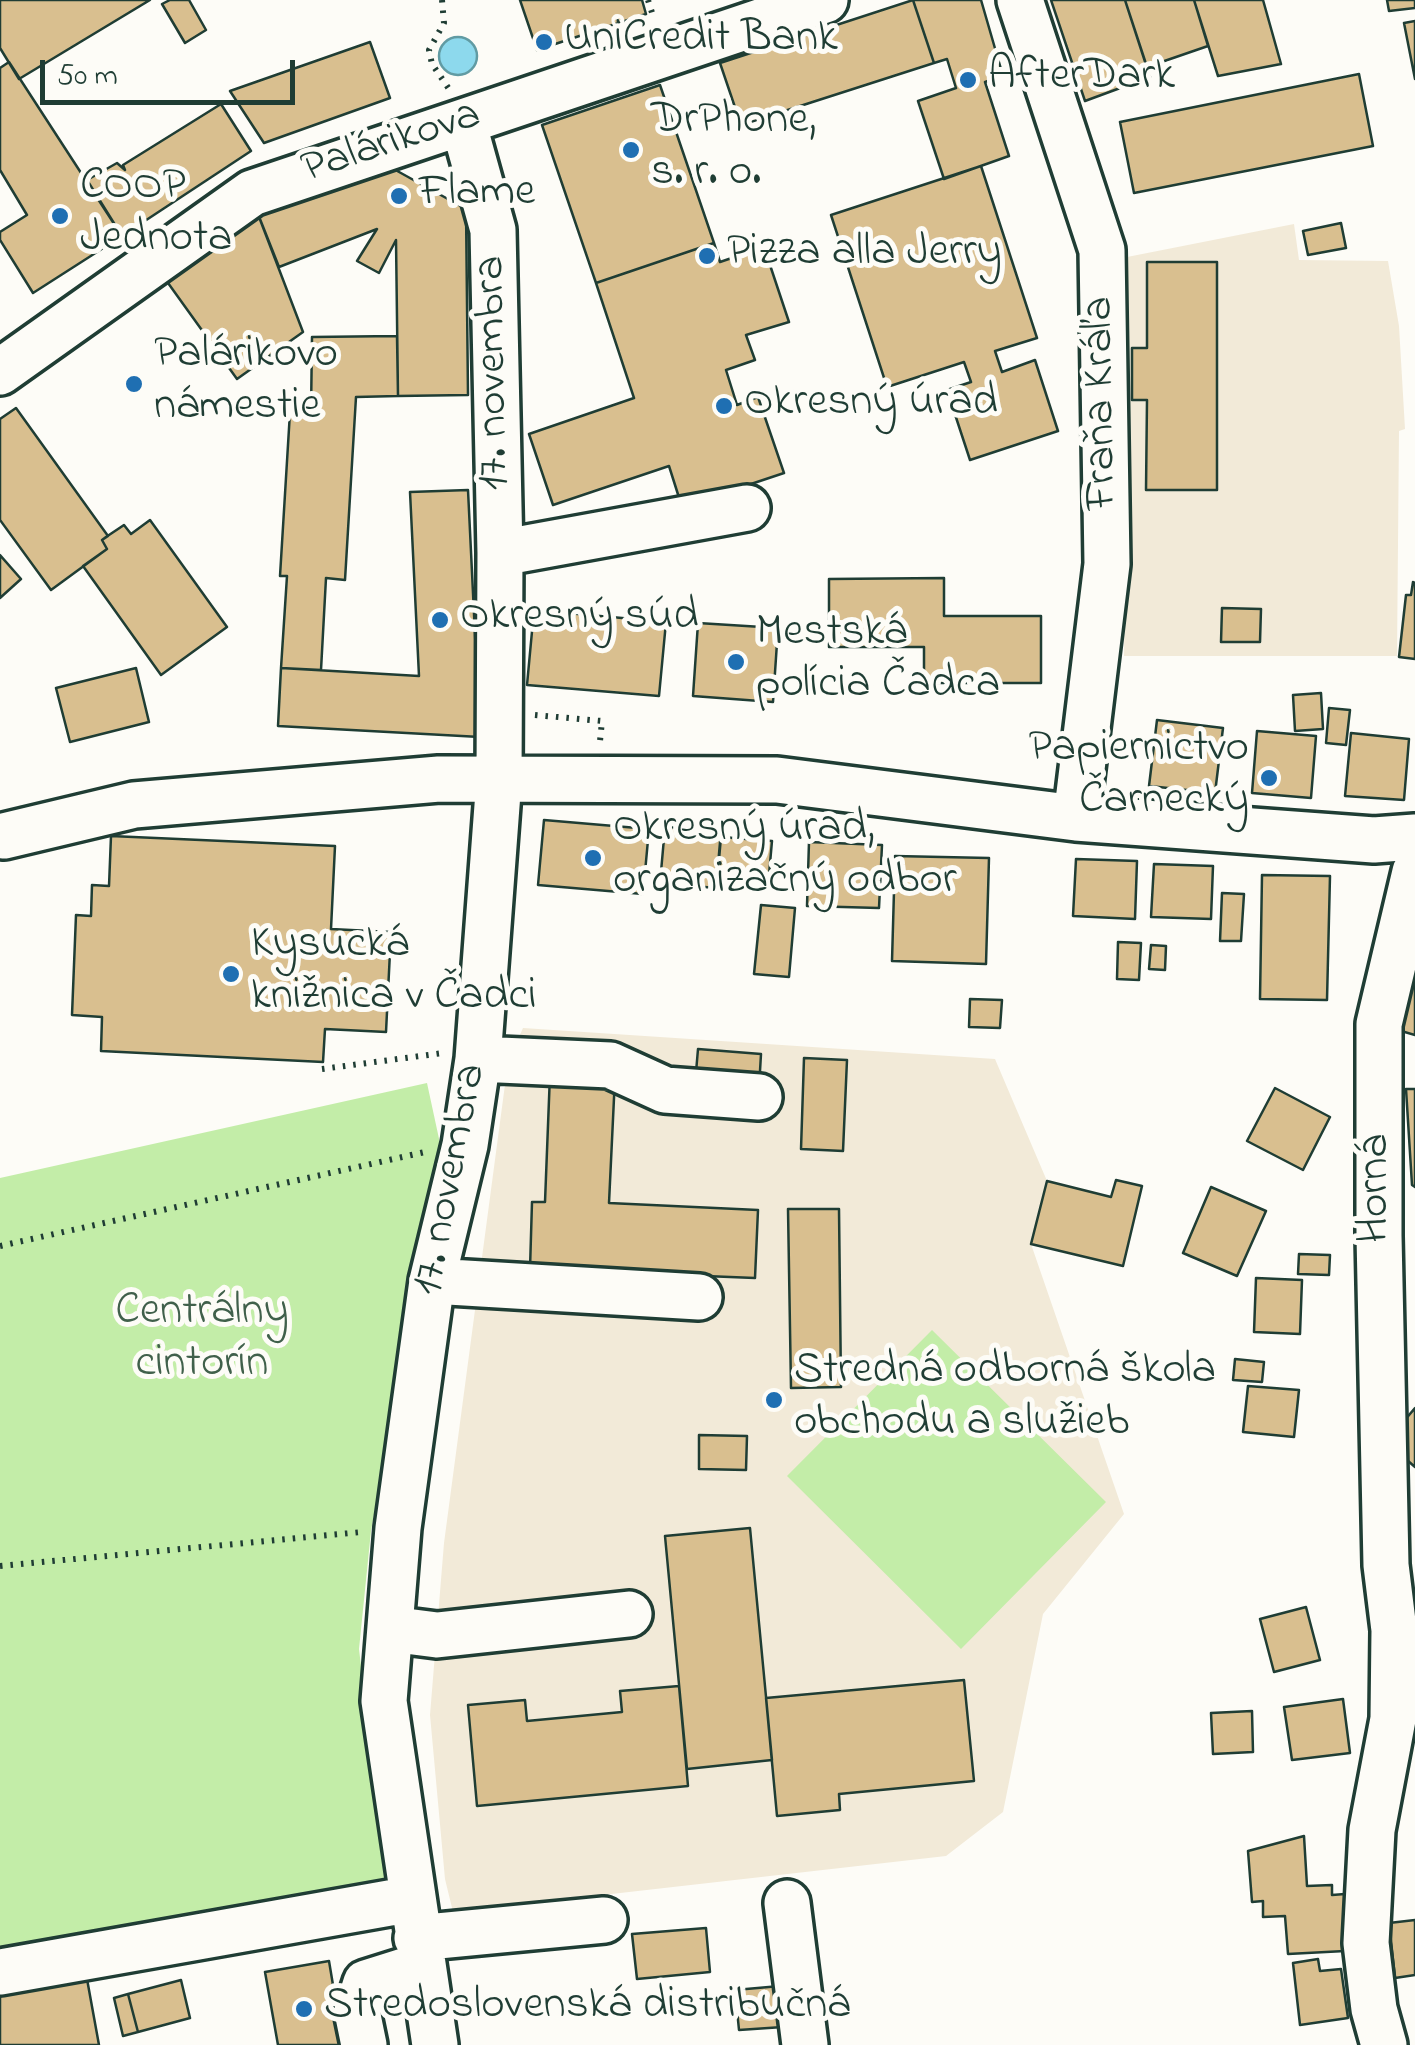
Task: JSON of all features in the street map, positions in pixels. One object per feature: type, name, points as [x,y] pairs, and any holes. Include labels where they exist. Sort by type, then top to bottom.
[{"type":"street","name":"Palárikova","points":[[0,372],[252,193],[825,0]]},
{"type":"street","name":"Fraňa Kráľa","points":[[1020,0],[1102,250],[1107,564],[1076,818]]},
{"type":"street","name":"17. novembra","points":[[435,2045],[384,1701],[398,1528],[432,1280],[465,1145],[479,1054],[498,779],[500,553],[493,230],[463,122]]},
{"type":"street","points":[[500,553],[747,508]]},
{"type":"street","points":[[4,836],[134,804],[439,779],[498,779],[778,780],[1076,818],[1378,840],[1415,837]]},
{"type":"street","name":"Horná","points":[[1384,2045],[1374,2009],[1366,1943],[1372,1830],[1392,1719],[1394,1630],[1386,1565],[1397,1228],[1379,1024],[1415,872]]},
{"type":"street","points":[[479,1054],[610,1065],[664,1090],[760,1098]]},
{"type":"street","points":[[432,1280],[698,1297]]},
{"type":"street","points":[[390,1629],[437,1635],[628,1614]]},
{"type":"street","points":[[787,1903],[804,2045]]},
{"type":"street","points":[[0,1972],[604,1920]]},
{"type":"street","points":[[364,2045],[357,2010],[366,1983],[416,1934]]},
{"type":"path","points":[[442,0],[444,23],[430,50],[432,64],[444,79],[463,122]]},
{"type":"path","points":[[499,712],[602,721]]},
{"type":"path","points":[[322,1068],[479,1054]]},
{"type":"path","points":[[0,1246],[465,1145]]},
{"type":"path","points":[[0,1566],[398,1528]]},
{"type":"shaded area","points":[[1294,224],[1299,260],[1388,261],[1399,326],[1405,429],[1399,431],[1397,656],[1124,656],[1127,376],[1122,258]]},
{"type":"shaded area","name":"Stredná odborná škola obchodu a služieb","points":[[523,1028],[995,1059],[1047,1181],[1031,1244],[1124,1514],[1043,1614],[1003,1812],[946,1856],[453,1912],[445,1879],[430,1715],[444,1543],[508,1062]]},
{"type":"green space","name":"Centrálny cintorín","points":[[427,1083],[441,1148],[371,1531],[359,1649],[387,1888],[0,1958],[0,1178]]},
{"type":"green space","points":[[932,1330],[1106,1502],[961,1649],[787,1476]]},
{"type":"water","points":[[458,37],[471,43],[477,56],[471,69],[458,75],[445,69],[439,56],[445,43]]},
{"type":"building","points":[[0,0],[150,0],[19,79],[0,48]]},
{"type":"building","points":[[189,0],[206,30],[185,43],[162,4]]},
{"type":"building","points":[[520,0],[642,0],[646,14],[537,50]]},
{"type":"building","points":[[913,0],[981,0],[1003,76],[985,82],[1009,156],[944,179],[918,101],[956,88],[947,59],[934,63]]},
{"type":"building","points":[[913,0],[934,63],[741,125],[720,63]]},
{"type":"building","points":[[1051,0],[1125,0],[1150,77],[1085,101]]},
{"type":"building","points":[[1125,0],[1194,0],[1208,46],[1147,67]]},
{"type":"building","points":[[1194,0],[1263,0],[1281,64],[1218,76]]},
{"type":"building","points":[[1387,0],[1415,0],[1415,8],[1389,11]]},
{"type":"building","points":[[1415,21],[1415,79],[1404,23]]},
{"type":"building","points":[[370,42],[390,98],[264,143],[230,91]]},
{"type":"building","points":[[9,62],[122,236],[33,293],[0,240],[0,232],[27,215],[0,170],[0,68]]},
{"type":"building","points":[[1359,74],[1373,146],[1134,193],[1120,122]]},
{"type":"building","points":[[660,85],[714,243],[596,283],[542,125]]},
{"type":"building","points":[[221,104],[251,151],[122,236],[87,180],[117,163],[125,170],[123,165]]},
{"type":"building","points":[[381,162],[466,209],[468,395],[398,396],[396,240],[379,273],[357,261],[377,229],[279,267],[256,209]]},
{"type":"building","points":[[981,166],[1037,338],[995,351],[1002,372],[1035,360],[1058,431],[970,460],[947,390],[971,382],[964,362],[887,387],[831,215]]},
{"type":"building","points":[[256,209],[303,332],[237,379],[163,276]]},
{"type":"building","points":[[1341,223],[1346,248],[1308,255],[1303,231]]},
{"type":"building","points":[[714,243],[720,262],[764,247],[789,322],[746,335],[755,360],[726,370],[737,405],[758,397],[784,473],[682,507],[669,466],[553,505],[529,434],[634,398],[596,283]]},
{"type":"building","points":[[1147,262],[1217,262],[1217,490],[1146,490],[1147,400],[1132,400],[1132,348],[1147,348]]},
{"type":"building","points":[[397,336],[398,396],[356,397],[345,580],[326,578],[321,670],[281,668],[287,576],[280,576],[290,412],[311,413],[312,337]]},
{"type":"building","points":[[16,408],[108,536],[102,540],[107,549],[51,590],[0,520],[0,419]]},
{"type":"building","points":[[468,490],[480,737],[278,726],[281,668],[419,676],[410,492]]},
{"type":"building","points":[[150,520],[227,627],[161,675],[83,566],[107,549],[102,540],[106,537],[124,525],[131,534]]},
{"type":"building","points":[[0,555],[21,579],[0,598]]},
{"type":"building","points":[[944,578],[944,616],[1041,616],[1041,683],[924,683],[924,647],[829,647],[829,579]]},
{"type":"building","points":[[1413,582],[1415,659],[1399,657],[1406,595],[1411,595]]},
{"type":"building","points":[[1222,608],[1261,609],[1260,642],[1221,642]]},
{"type":"building","points":[[534,610],[666,622],[659,696],[527,685]]},
{"type":"building","name":"Mestská polícia Čadca","points":[[698,623],[778,628],[773,702],[693,696]]},
{"type":"building","points":[[136,668],[149,722],[70,742],[56,688]]},
{"type":"building","points":[[1321,693],[1323,729],[1295,731],[1293,695]]},
{"type":"building","points":[[1329,708],[1350,710],[1346,745],[1326,743]]},
{"type":"building","points":[[1157,720],[1223,728],[1215,793],[1149,786]]},
{"type":"building","points":[[1257,731],[1316,736],[1311,798],[1252,793]]},
{"type":"building","points":[[1351,733],[1409,739],[1404,800],[1345,796]]},
{"type":"building","points":[[544,820],[649,829],[643,894],[538,885]]},
{"type":"building","points":[[665,827],[721,831],[716,888],[660,883]]},
{"type":"building","name":"Kysucká knižnica v Čadci","points":[[111,836],[335,846],[331,929],[391,932],[386,1032],[325,1029],[323,1062],[101,1051],[102,1017],[72,1015],[76,915],[91,916],[92,885],[109,886]]},
{"type":"building","points":[[721,837],[772,841],[768,886],[717,882]]},
{"type":"building","points":[[809,842],[882,845],[879,908],[807,906]]},
{"type":"building","points":[[895,856],[989,858],[986,964],[892,961]]},
{"type":"building","points":[[1076,859],[1137,861],[1135,919],[1073,916]]},
{"type":"building","points":[[1154,864],[1213,866],[1211,919],[1151,917]]},
{"type":"building","points":[[1262,875],[1330,876],[1327,1000],[1260,999]]},
{"type":"building","points":[[1222,893],[1244,894],[1241,941],[1220,941]]},
{"type":"building","points":[[761,905],[795,908],[789,977],[754,974]]},
{"type":"building","points":[[1118,942],[1141,943],[1139,980],[1117,979]]},
{"type":"building","points":[[1151,945],[1166,946],[1165,970],[1149,969]]},
{"type":"building","points":[[1415,966],[1415,1035],[1391,1028]]},
{"type":"building","points":[[970,999],[1002,1000],[1000,1028],[969,1027]]},
{"type":"building","points":[[698,1049],[761,1054],[759,1088],[695,1084]]},
{"type":"building","points":[[804,1058],[847,1060],[843,1151],[801,1149]]},
{"type":"building","points":[[550,1074],[615,1077],[609,1203],[758,1210],[755,1278],[530,1269],[532,1202],[545,1202]]},
{"type":"building","points":[[1275,1088],[1330,1117],[1303,1170],[1247,1141]]},
{"type":"building","points":[[1406,1089],[1415,1089],[1415,1187],[1412,1185]]},
{"type":"building","points":[[1116,1180],[1142,1186],[1123,1266],[1031,1244],[1047,1181],[1111,1197]]},
{"type":"building","points":[[1211,1187],[1266,1211],[1237,1276],[1183,1253]]},
{"type":"building","points":[[788,1209],[839,1209],[841,1387],[791,1388]]},
{"type":"building","points":[[1299,1254],[1330,1255],[1329,1275],[1298,1274]]},
{"type":"building","points":[[1256,1278],[1302,1280],[1300,1334],[1254,1332]]},
{"type":"building","points":[[1235,1359],[1264,1362],[1262,1382],[1233,1380]]},
{"type":"building","points":[[1248,1386],[1299,1390],[1294,1437],[1243,1432]]},
{"type":"building","points":[[1415,1408],[1415,1467],[1386,1442]]},
{"type":"building","points":[[699,1435],[747,1436],[746,1470],[699,1469]]},
{"type":"building","points":[[750,1528],[772,1760],[687,1769],[665,1536]]},
{"type":"building","points":[[1306,1607],[1320,1660],[1274,1672],[1260,1619]]},
{"type":"building","points":[[964,1680],[974,1781],[839,1794],[840,1810],[777,1816],[766,1698]]},
{"type":"building","points":[[679,1686],[688,1786],[477,1806],[468,1705],[525,1700],[527,1721],[622,1712],[620,1691]]},
{"type":"building","points":[[1343,1699],[1350,1753],[1292,1760],[1284,1707]]},
{"type":"building","points":[[1252,1711],[1253,1752],[1213,1754],[1211,1713]]},
{"type":"building","points":[[1304,1836],[1307,1886],[1332,1885],[1332,1895],[1345,1894],[1345,1951],[1288,1954],[1285,1916],[1263,1917],[1263,1901],[1252,1902],[1248,1851]]},
{"type":"building","points":[[1415,1920],[1415,1975],[1395,1978],[1389,1923]]},
{"type":"building","points":[[706,1928],[710,1972],[637,1979],[632,1934]]},
{"type":"building","points":[[1318,1959],[1320,1971],[1341,1969],[1348,2018],[1300,2025],[1293,1963]]},
{"type":"building","name":"Stredoslovenská distribučná","points":[[329,1961],[343,2045],[278,2045],[265,1972]]},
{"type":"building","points":[[87,1979],[99,2045],[0,2045],[0,1995]]},
{"type":"building","points":[[181,1980],[190,2018],[138,2032],[128,1994]]},
{"type":"building","points":[[780,1986],[783,2027],[739,2030],[735,1990]]},
{"type":"building","points":[[128,1994],[138,2032],[123,2036],[114,1998]]},
{"type":"place","name":"UniCredit Bank","points":[[544,42]]},
{"type":"place","name":"AfterDark","points":[[968,80]]},
{"type":"place","name":"DrPhone, s. r. o.","points":[[631,150]]},
{"type":"place","name":"Flame","points":[[399,196]]},
{"type":"place","name":"COOP Jednota","points":[[60,216]]},
{"type":"place","name":"Pizza alla Jerry","points":[[707,256]]},
{"type":"place","name":"Palárikovo námestie","points":[[134,384]]},
{"type":"place","name":"Okresný úrad","points":[[724,406]]},
{"type":"place","name":"Okresný súd","points":[[440,620]]},
{"type":"place","name":"Mestská polícia Čadca","points":[[736,662]]},
{"type":"place","name":"Papiernictvo Čarnecký","points":[[1269,778]]},
{"type":"place","name":"Okresný úrad, organizačný odbor","points":[[593,858]]},
{"type":"place","name":"Kysucká knižnica v Čadci","points":[[231,974]]},
{"type":"place","name":"Stredná odborná škola obchodu a služieb","points":[[774,1400]]},
{"type":"place","name":"Stredoslovenská distribučná","points":[[304,2009]]}]
